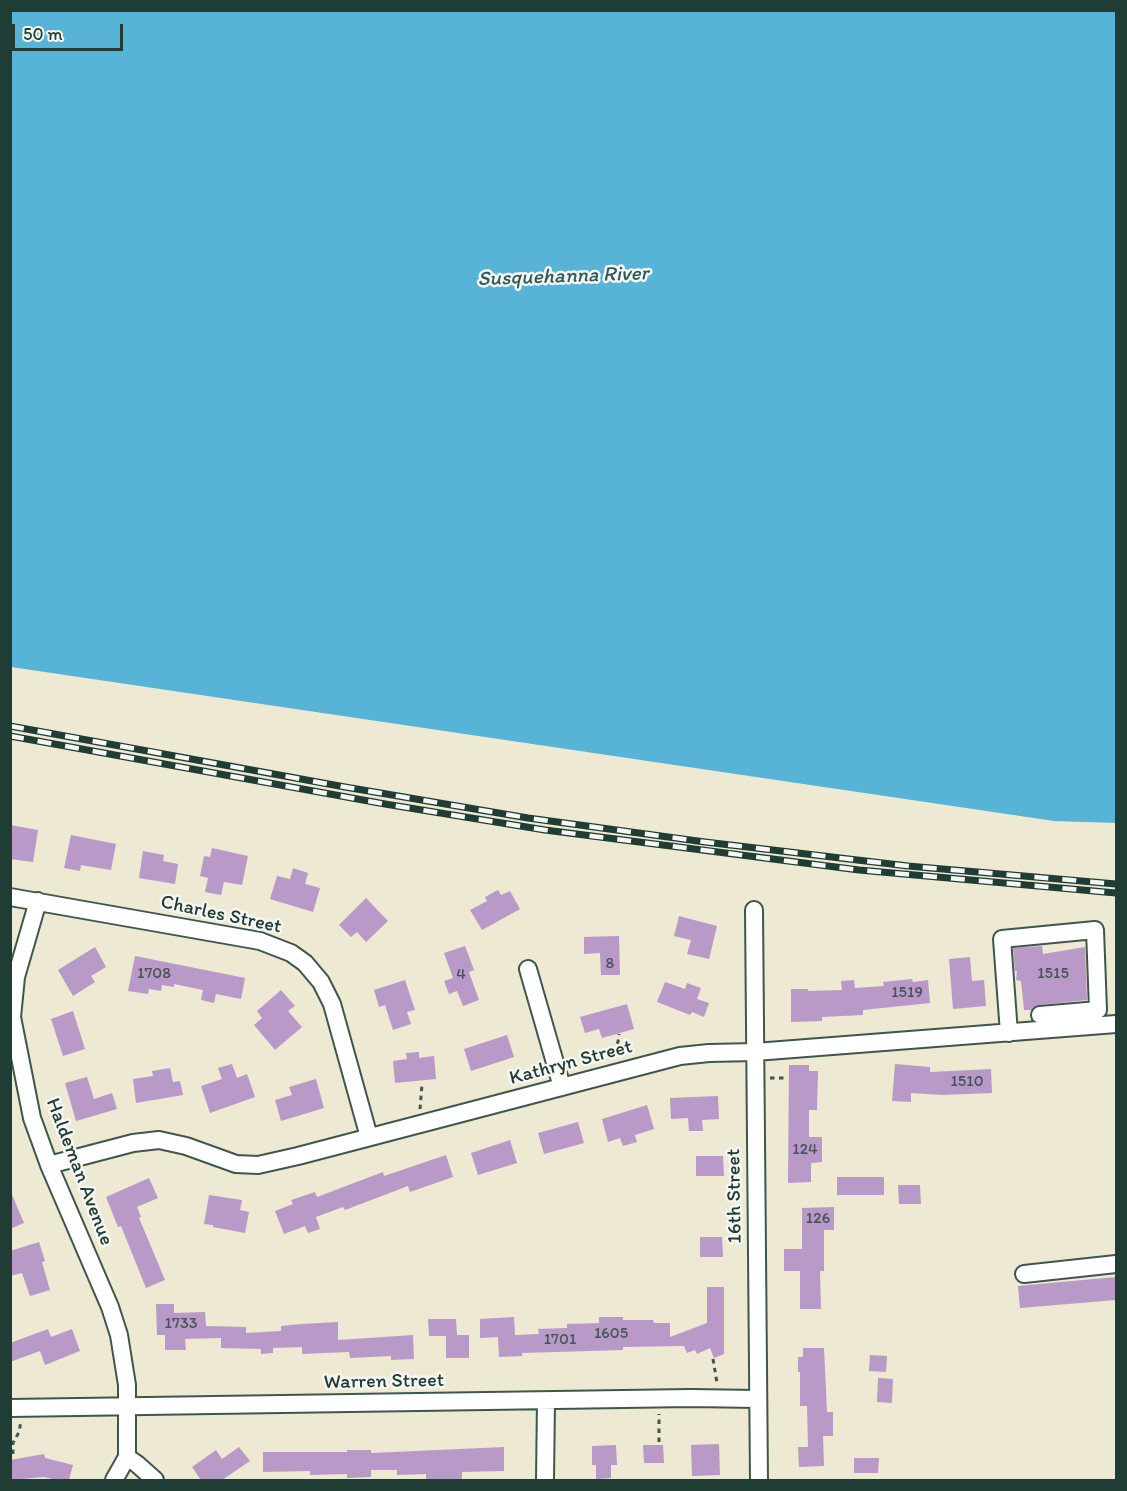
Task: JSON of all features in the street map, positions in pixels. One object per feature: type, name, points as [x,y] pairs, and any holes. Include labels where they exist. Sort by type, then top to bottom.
[{"type":"street","name":"Charles Street","points":[[10,897],[260,941],[291,953],[304,963],[321,982],[332,1004],[369,1137]]},
{"type":"street","name":"Haldeman Avenue","points":[[38,901],[16,977],[12,1017],[32,1118],[49,1165],[110,1307],[125,1363],[127,1457],[114,1480]]},
{"type":"street","name":"16th Street","points":[[753,910],[759,1480]]},
{"type":"street","points":[[1009,1033],[1002,939],[1095,930],[1098,1010],[1040,1015]]},
{"type":"street","points":[[528,969],[562,1087]]},
{"type":"street","name":"Kathryn Street","points":[[49,1165],[133,1143],[159,1140],[186,1146],[236,1164],[258,1165],[680,1056],[1116,1024]]},
{"type":"street","points":[[1024,1274],[1116,1264]]},
{"type":"street","name":"Warren Street","points":[[16,1408],[659,1398],[758,1399]]},
{"type":"street","points":[[545,1480],[546,1401]]},
{"type":"street","points":[[127,1457],[155,1480]]},
{"type":"path","points":[[612,1074],[609,1055],[618,1042],[619,1035]]},
{"type":"path","points":[[417,1124],[422,1101],[422,1084]]},
{"type":"path","points":[[712,1359],[717,1377],[717,1398]]},
{"type":"path","points":[[658,1442],[659,1398]]},
{"type":"path","points":[[13,1454],[13,1443],[21,1423],[16,1408]]},
{"type":"water","name":"Susquehanna River","points":[[11,10],[1116,11],[1116,823],[1054,821],[11,667]]},
{"type":"building","points":[[10,825],[38,830],[33,862],[10,859]]},
{"type":"building","points":[[71,835],[116,844],[111,870],[81,865],[80,871],[64,868]]},
{"type":"building","points":[[212,848],[248,856],[242,885],[224,882],[221,895],[205,892],[208,878],[200,876],[204,856],[210,857]]},
{"type":"building","points":[[143,851],[164,855],[163,861],[178,864],[175,884],[139,878]]},
{"type":"building","points":[[293,868],[308,873],[305,884],[320,888],[313,912],[270,899],[277,876],[290,879]]},
{"type":"building","points":[[498,890],[501,895],[510,891],[520,909],[482,930],[470,910],[487,901],[485,897]]},
{"type":"building","points":[[366,898],[388,921],[366,942],[357,932],[351,937],[339,925]]},
{"type":"building","points":[[679,916],[717,926],[709,959],[687,954],[691,940],[674,936]]},
{"type":"building","points":[[619,936],[620,975],[601,975],[600,953],[584,954],[584,937]]},
{"type":"building","points":[[465,946],[474,970],[469,972],[479,1000],[463,1006],[457,991],[449,994],[444,981],[453,978],[444,953]]},
{"type":"building","points":[[1042,946],[1043,954],[1085,947],[1087,1000],[1039,1005],[1031,1010],[1024,1010],[1021,981],[1016,980],[1017,971],[1015,971],[1013,948]]},
{"type":"building","points":[[95,947],[106,967],[91,976],[95,982],[73,996],[58,970]]},
{"type":"building","points":[[135,956],[245,978],[241,999],[216,994],[214,1003],[201,1000],[203,990],[174,984],[174,987],[162,985],[161,991],[149,989],[148,994],[128,991]]},
{"type":"building","points":[[970,957],[972,981],[984,980],[986,1006],[953,1009],[949,959]]},
{"type":"building","points":[[912,979],[913,982],[928,980],[930,1003],[863,1010],[863,1015],[822,1017],[822,1021],[791,1022],[791,989],[842,990],[841,981],[854,980],[855,988],[884,986],[883,982]]},
{"type":"building","points":[[405,980],[415,1010],[407,1012],[411,1024],[393,1030],[385,1005],[379,1007],[374,990]]},
{"type":"building","points":[[665,982],[685,989],[687,983],[701,988],[697,999],[709,1003],[704,1017],[692,1012],[690,1015],[657,1002]]},
{"type":"building","points":[[281,990],[295,1006],[288,1011],[302,1027],[275,1050],[254,1025],[262,1018],[257,1011]]},
{"type":"building","points":[[627,1004],[634,1029],[602,1038],[599,1029],[585,1033],[580,1017]]},
{"type":"building","points":[[73,1011],[85,1049],[63,1056],[51,1019]]},
{"type":"building","points":[[507,1035],[514,1057],[471,1071],[464,1049]]},
{"type":"building","points":[[419,1052],[419,1058],[434,1056],[436,1079],[395,1083],[393,1061],[407,1059],[406,1053]]},
{"type":"building","points":[[232,1064],[237,1078],[247,1074],[255,1097],[210,1113],[201,1086],[222,1079],[218,1068]]},
{"type":"building","points":[[895,1064],[930,1067],[930,1072],[991,1069],[992,1093],[942,1095],[911,1093],[911,1102],[892,1101]]},
{"type":"building","points":[[789,1065],[809,1065],[809,1071],[818,1071],[817,1110],[809,1110],[809,1137],[822,1137],[822,1162],[811,1163],[811,1182],[788,1183]]},
{"type":"building","points":[[170,1068],[173,1082],[180,1081],[183,1095],[136,1103],[133,1079],[153,1076],[152,1071]]},
{"type":"building","points":[[87,1077],[94,1099],[112,1093],[117,1109],[76,1121],[65,1083]]},
{"type":"building","points":[[316,1079],[324,1108],[281,1121],[275,1100],[292,1095],[289,1087]]},
{"type":"building","points":[[718,1096],[719,1119],[702,1120],[703,1131],[689,1131],[688,1118],[671,1119],[670,1098]]},
{"type":"building","points":[[647,1105],[654,1129],[635,1135],[637,1142],[623,1146],[620,1138],[608,1142],[602,1119]]},
{"type":"building","points":[[578,1122],[584,1143],[544,1154],[538,1133]]},
{"type":"building","points":[[510,1140],[517,1163],[478,1175],[471,1153]]},
{"type":"building","points":[[446,1155],[453,1177],[410,1192],[408,1186],[345,1210],[343,1207],[316,1217],[320,1229],[308,1233],[305,1226],[284,1234],[275,1211],[293,1204],[291,1200],[315,1192],[317,1197],[383,1172],[384,1176]]},
{"type":"building","points":[[696,1156],[723,1156],[724,1176],[696,1176]]},
{"type":"building","points":[[837,1177],[884,1177],[884,1195],[837,1195]]},
{"type":"building","points":[[149,1178],[158,1198],[137,1207],[141,1217],[139,1218],[165,1280],[146,1288],[121,1226],[118,1227],[106,1197]]},
{"type":"building","points":[[898,1185],[920,1185],[921,1204],[899,1204]]},
{"type":"building","points":[[10,1190],[24,1223],[10,1229]]},
{"type":"building","points":[[209,1195],[242,1200],[240,1210],[249,1212],[245,1233],[204,1224]]},
{"type":"building","points":[[834,1207],[834,1230],[824,1230],[824,1271],[820,1271],[821,1309],[800,1309],[800,1271],[784,1271],[784,1249],[802,1249],[802,1208]]},
{"type":"building","points":[[700,1237],[722,1237],[723,1257],[700,1257]]},
{"type":"building","points":[[39,1242],[50,1290],[30,1296],[22,1273],[10,1276],[10,1251]]},
{"type":"building","points":[[1116,1277],[1116,1300],[1020,1308],[1018,1286]]},
{"type":"building","points":[[707,1287],[724,1287],[724,1354],[714,1358],[710,1348],[697,1354],[695,1350],[687,1353],[684,1346],[522,1353],[522,1356],[499,1357],[498,1337],[480,1338],[480,1319],[514,1317],[515,1335],[539,1334],[538,1329],[567,1328],[567,1324],[599,1323],[599,1317],[623,1317],[623,1320],[653,1320],[654,1323],[670,1323],[670,1337],[707,1323]]},
{"type":"building","points":[[156,1304],[174,1304],[174,1313],[205,1312],[206,1326],[246,1327],[246,1333],[281,1331],[281,1326],[338,1322],[338,1340],[413,1335],[414,1359],[391,1360],[391,1356],[350,1358],[349,1352],[302,1354],[302,1347],[273,1348],[273,1353],[261,1354],[261,1349],[221,1348],[221,1338],[185,1339],[186,1350],[165,1350],[165,1335],[157,1335]]},
{"type":"building","points":[[428,1319],[456,1319],[457,1335],[469,1335],[469,1358],[446,1358],[446,1336],[429,1336]]},
{"type":"building","points":[[48,1329],[51,1337],[72,1329],[80,1351],[45,1365],[40,1351],[10,1362],[10,1343]]},
{"type":"building","points":[[803,1348],[824,1348],[827,1412],[833,1412],[833,1436],[823,1436],[824,1466],[799,1467],[798,1447],[808,1447],[807,1406],[800,1406],[800,1372],[798,1372],[798,1357],[803,1357]]},
{"type":"building","points":[[870,1355],[887,1356],[886,1372],[869,1371]]},
{"type":"building","points":[[878,1378],[893,1379],[892,1403],[877,1402]]},
{"type":"building","points":[[719,1444],[720,1475],[692,1476],[691,1445]]},
{"type":"building","points":[[616,1445],[617,1465],[611,1465],[611,1478],[596,1479],[596,1465],[592,1465],[592,1446]]},
{"type":"building","points":[[643,1445],[663,1445],[664,1463],[644,1463]]},
{"type":"building","points":[[239,1447],[250,1461],[222,1480],[201,1480],[192,1467],[216,1450],[222,1459]]},
{"type":"building","points":[[504,1447],[504,1471],[462,1472],[462,1480],[426,1480],[426,1474],[397,1475],[397,1470],[371,1470],[371,1477],[347,1478],[347,1474],[310,1475],[310,1471],[263,1472],[263,1452],[371,1450],[371,1453]]},
{"type":"building","points":[[44,1454],[45,1458],[73,1465],[69,1480],[44,1477],[10,1480],[10,1460]]},
{"type":"building","points":[[854,1458],[879,1458],[878,1473],[854,1473]]},
{"type":"railway","points":[[10,726],[528,818],[908,866],[1116,884]]},
{"type":"railway","points":[[10,736],[385,804],[545,830],[859,870],[1116,893]]}]
